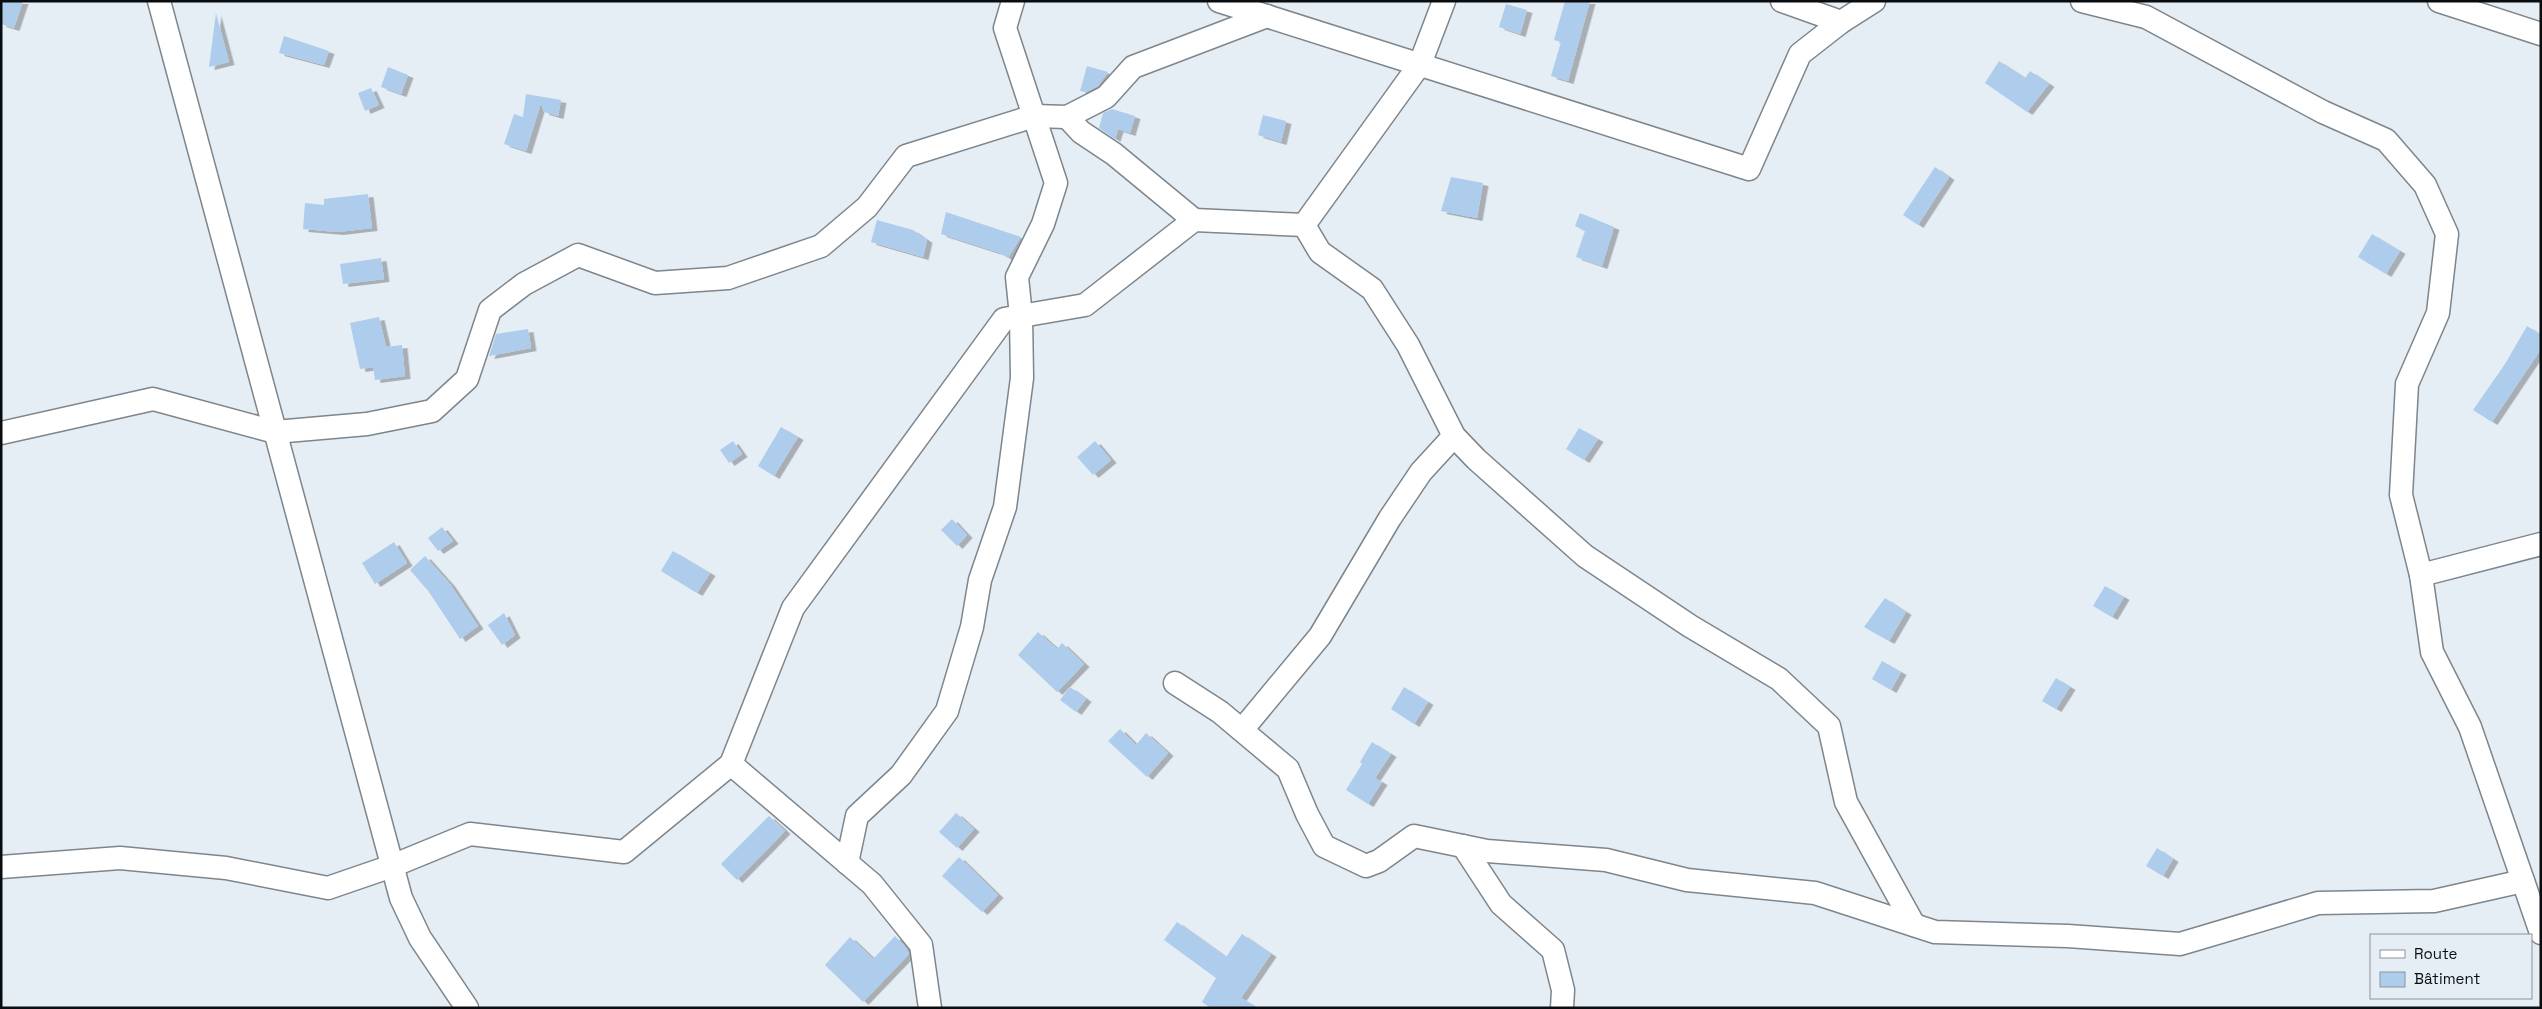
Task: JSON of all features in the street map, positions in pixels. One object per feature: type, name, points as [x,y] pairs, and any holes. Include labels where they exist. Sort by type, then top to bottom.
[{"type":"street","points":[[159,1],[401,898],[420,938],[467,1008]]},
{"type":"street","points":[[847,863],[858,816],[900,775],[947,711],[972,627],[980,580],[1005,507],[1022,378],[1021,316],[1017,277],[1044,224],[1056,183],[1005,28],[1013,1]]},
{"type":"street","points":[[1219,1],[1750,169],[1800,54],[1841,22],[1874,1]]},
{"type":"street","points":[[1304,226],[1420,64],[1444,1]]},
{"type":"street","points":[[1782,1],[1841,22]]},
{"type":"street","points":[[2082,1],[2146,17],[2323,112],[2386,140],[2425,185],[2447,234],[2438,313],[2407,384],[2401,495],[2421,575],[2432,652],[2470,727],[2541,933]]},
{"type":"street","points":[[2439,1],[2541,34]]},
{"type":"street","points":[[1,433],[153,399],[275,432],[367,424],[432,411],[467,379],[490,310],[524,284],[578,255],[655,283],[728,278],[821,246],[866,207],[906,156],[1034,116],[1067,117],[1106,97],[1133,67],[1267,16]]},
{"type":"street","points":[[1067,117],[1080,132],[1114,154],[1194,220],[1304,226]]},
{"type":"street","points":[[1,867],[120,858],[226,868],[328,888],[392,866],[470,834],[624,852],[731,764],[793,608],[1004,319],[1085,305],[1194,220]]},
{"type":"street","points":[[1304,226],[1320,252],[1372,289],[1408,345],[1454,436],[1491,473],[1585,556],[1690,626],[1778,679],[1829,726],[1846,802],[1914,925]]},
{"type":"street","points":[[1242,730],[1320,636],[1416,480],[1454,436]]},
{"type":"street","points":[[2421,575],[2541,544]]},
{"type":"street","points":[[1175,683],[1220,712],[1288,769],[1307,814],[1324,846],[1366,866],[1379,861],[1414,836],[1487,851],[1606,860],[1688,880],[1815,893],[1935,932],[2068,936],[2180,944],[2318,903],[2434,901],[2523,881]]},
{"type":"street","points":[[731,764],[872,884],[922,945],[930,1008]]},
{"type":"street","points":[[1463,846],[1501,904],[1554,950],[1562,990],[1562,1008]]},
{"type":"building","points":[[1,1],[23,1],[14,28],[1,24]]},
{"type":"building","points":[[1565,1],[1590,1],[1568,81],[1551,76],[1561,42],[1554,40]]},
{"type":"building","points":[[1506,4],[1527,10],[1520,34],[1499,27]]},
{"type":"building","points":[[216,13],[229,62],[209,67]]},
{"type":"building","points":[[284,36],[329,51],[324,65],[279,53]]},
{"type":"building","points":[[1999,61],[2025,78],[2030,71],[2049,84],[2027,112],[1985,83]]},
{"type":"building","points":[[1087,66],[1108,72],[1098,86],[1086,92],[1080,91]]},
{"type":"building","points":[[388,67],[408,75],[401,94],[381,87]]},
{"type":"building","points":[[371,88],[379,105],[365,111],[358,93]]},
{"type":"building","points":[[526,94],[561,100],[558,116],[544,112],[541,103],[526,151],[504,144],[514,114],[523,117]]},
{"type":"building","points":[[1112,109],[1135,116],[1130,133],[1118,129],[1115,139],[1099,128],[1103,113]]},
{"type":"building","points":[[1263,115],[1286,121],[1281,142],[1258,135]]},
{"type":"building","points":[[1935,167],[1949,177],[1918,225],[1903,215]]},
{"type":"building","points":[[1451,177],[1483,183],[1477,218],[1441,211]]},
{"type":"building","points":[[368,194],[372,228],[338,232],[303,229],[305,203],[324,205],[324,199]]},
{"type":"building","points":[[946,212],[1021,237],[1008,258],[1000,253],[941,234]]},
{"type":"building","points":[[1580,213],[1614,227],[1602,266],[1576,257],[1585,231],[1575,226]]},
{"type":"building","points":[[877,220],[913,230],[927,240],[923,257],[871,242]]},
{"type":"building","points":[[2372,234],[2400,251],[2386,274],[2358,257]]},
{"type":"building","points":[[381,258],[384,279],[343,284],[340,264]]},
{"type":"building","points":[[379,317],[386,347],[402,345],[405,376],[375,380],[373,367],[360,369],[350,323]]},
{"type":"building","points":[[2527,326],[2541,335],[2541,349],[2492,422],[2473,410],[2505,364]]},
{"type":"building","points":[[528,329],[531,348],[489,356],[496,334]]},
{"type":"building","points":[[781,427],[798,437],[774,476],[758,466]]},
{"type":"building","points":[[1579,428],[1598,439],[1584,460],[1566,449]]},
{"type":"building","points":[[733,441],[742,454],[729,463],[720,450]]},
{"type":"building","points":[[1095,441],[1111,460],[1093,475],[1077,457]]},
{"type":"building","points":[[952,519],[967,535],[957,546],[941,530]]},
{"type":"building","points":[[442,527],[453,541],[438,551],[428,538]]},
{"type":"building","points":[[394,542],[407,563],[375,584],[362,563]]},
{"type":"building","points":[[673,551],[710,573],[697,593],[661,571]]},
{"type":"building","points":[[425,556],[450,584],[478,626],[460,639],[429,592],[410,570]]},
{"type":"building","points":[[2105,586],[2124,597],[2112,617],[2093,606]]},
{"type":"building","points":[[1885,598],[1906,612],[1889,641],[1864,627]]},
{"type":"building","points":[[504,613],[515,635],[502,645],[488,625]]},
{"type":"building","points":[[1038,632],[1057,649],[1062,643],[1084,664],[1057,692],[1018,655]]},
{"type":"building","points":[[1882,661],[1901,672],[1891,690],[1872,679]]},
{"type":"building","points":[[2056,678],[2070,687],[2056,709],[2042,701]]},
{"type":"building","points":[[1070,687],[1086,699],[1076,712],[1060,700]]},
{"type":"building","points":[[1404,687],[1428,702],[1414,724],[1391,709]]},
{"type":"building","points":[[1120,729],[1136,745],[1146,733],[1168,753],[1147,777],[1108,741]]},
{"type":"building","points":[[1372,742],[1391,754],[1375,778],[1382,782],[1368,804],[1346,790],[1362,764],[1360,762]]},
{"type":"building","points":[[956,813],[974,829],[957,848],[939,832]]},
{"type":"building","points":[[769,816],[785,831],[737,880],[721,864]]},
{"type":"building","points":[[2157,848],[2173,859],[2163,876],[2146,866]]},
{"type":"building","points":[[959,857],[998,895],[982,912],[942,876]]},
{"type":"building","points":[[1177,922],[1226,957],[1242,934],[1271,954],[1241,998],[1258,1008],[1211,1008],[1202,1002],[1216,978],[1164,940]]},
{"type":"building","points":[[895,936],[909,954],[863,1002],[825,965],[850,937],[873,959]]}]
